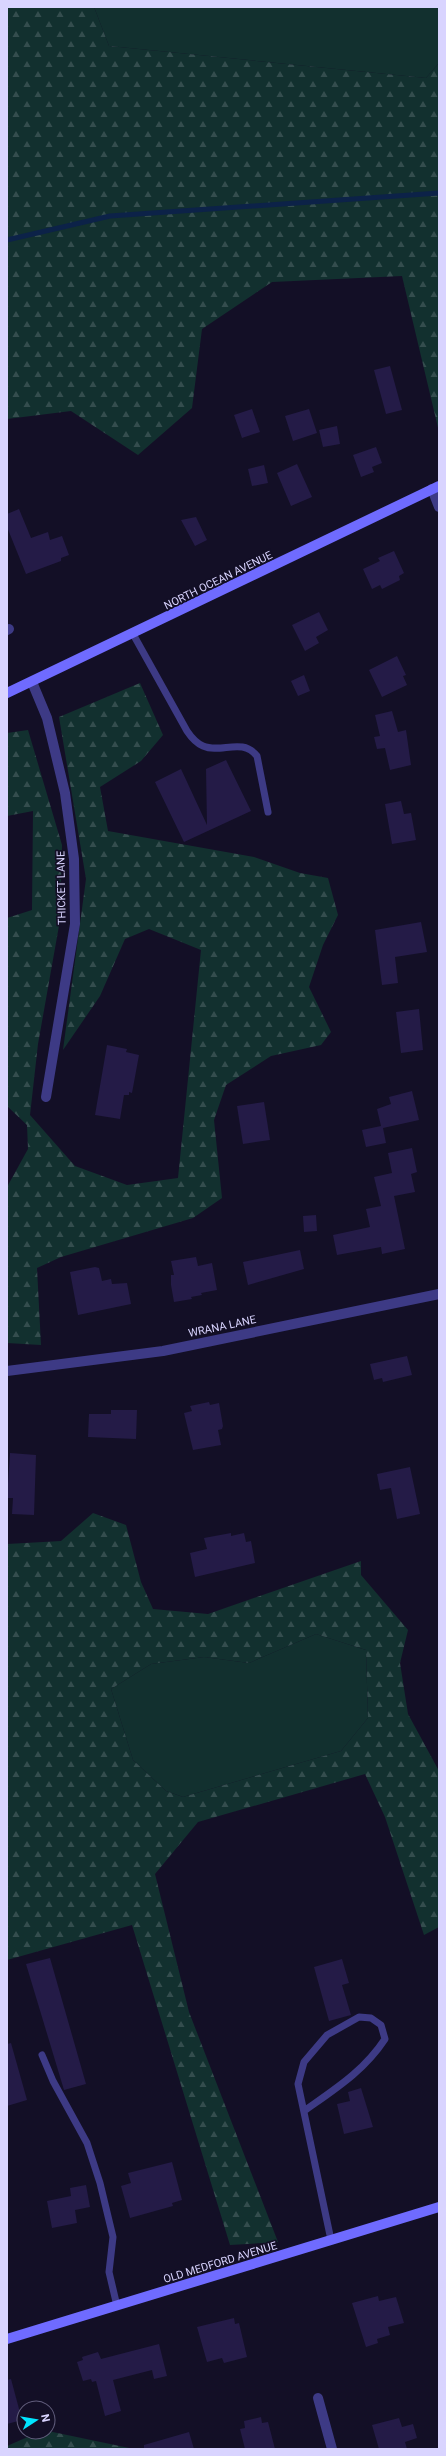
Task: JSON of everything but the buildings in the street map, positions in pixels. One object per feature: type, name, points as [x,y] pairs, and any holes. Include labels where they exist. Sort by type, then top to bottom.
[{"type":"main road","name":"NORTH OCEAN AVENUE","points":[[7,693],[134,634],[436,488]]},
{"type":"main road","name":"OLD MEDFORD AVENUE","points":[[7,2339],[439,2207]]},
{"type":"street","points":[[436,488],[439,507]]},
{"type":"street","name":"THICKET LANE","points":[[32,682],[47,718],[65,793],[74,859],[75,924],[46,1097]]},
{"type":"street","name":"WRANA LANE","points":[[7,1371],[163,1351],[439,1294]]},
{"type":"street","points":[[318,2398],[332,2449]]},
{"type":"lane","points":[[134,634],[186,731],[194,740],[204,747],[244,746],[252,749],[257,756],[268,812]]},
{"type":"lane","points":[[304,2111],[352,2077],[372,2059],[385,2039],[381,2025],[371,2018],[359,2017],[327,2035],[304,2062],[298,2084],[331,2240]]},
{"type":"lane","points":[[42,2055],[53,2081],[87,2143],[100,2183],[113,2237],[109,2272],[118,2306]]},
{"type":"green space","points":[[7,7],[94,7],[109,46],[426,78],[439,63],[439,432],[402,276],[272,282],[202,329],[192,408],[138,455],[71,411],[7,419]]},
{"type":"green space","points":[[94,7],[439,7],[439,63],[426,78],[109,46]]},
{"type":"green space","points":[[140,683],[163,735],[141,761],[100,787],[108,831],[254,857],[300,873],[328,878],[338,915],[323,945],[309,987],[331,1032],[321,1045],[271,1056],[226,1085],[214,1120],[222,1198],[193,1218],[61,1257],[37,1268],[41,1345],[7,1343],[7,1187],[28,1149],[27,1125],[7,1106],[7,918],[32,910],[33,811],[7,816],[7,733],[28,730],[62,845],[60,920],[38,1044],[30,1115],[75,1166],[127,1185],[178,1178],[201,950],[149,929],[125,939],[100,996],[63,1050],[86,879],[59,717]]},
{"type":"green space","points":[[93,1513],[126,1525],[141,1582],[153,1609],[208,1614],[361,1561],[361,1575],[408,1630],[400,1663],[408,1714],[439,1771],[439,1927],[424,1935],[385,1817],[365,1774],[198,1822],[155,1874],[189,2012],[278,2242],[230,2245],[132,1925],[7,1960],[7,1544],[61,1541]],"holes":[[[316,1634],[366,1650],[368,1718],[341,1751],[183,1797],[166,1791],[133,1760],[111,1689],[151,1664],[204,1657],[249,1663]]]},
{"type":"green space","points":[[316,1634],[366,1650],[368,1718],[341,1751],[183,1797],[166,1791],[133,1760],[111,1689],[151,1664],[204,1657],[249,1663]]},
{"type":"green space","points":[[56,2433],[134,2449],[8,2449],[7,2446],[21,2440],[56,2440]]},
{"type":"waterway","points":[[7,240],[110,216],[439,193]]}]
